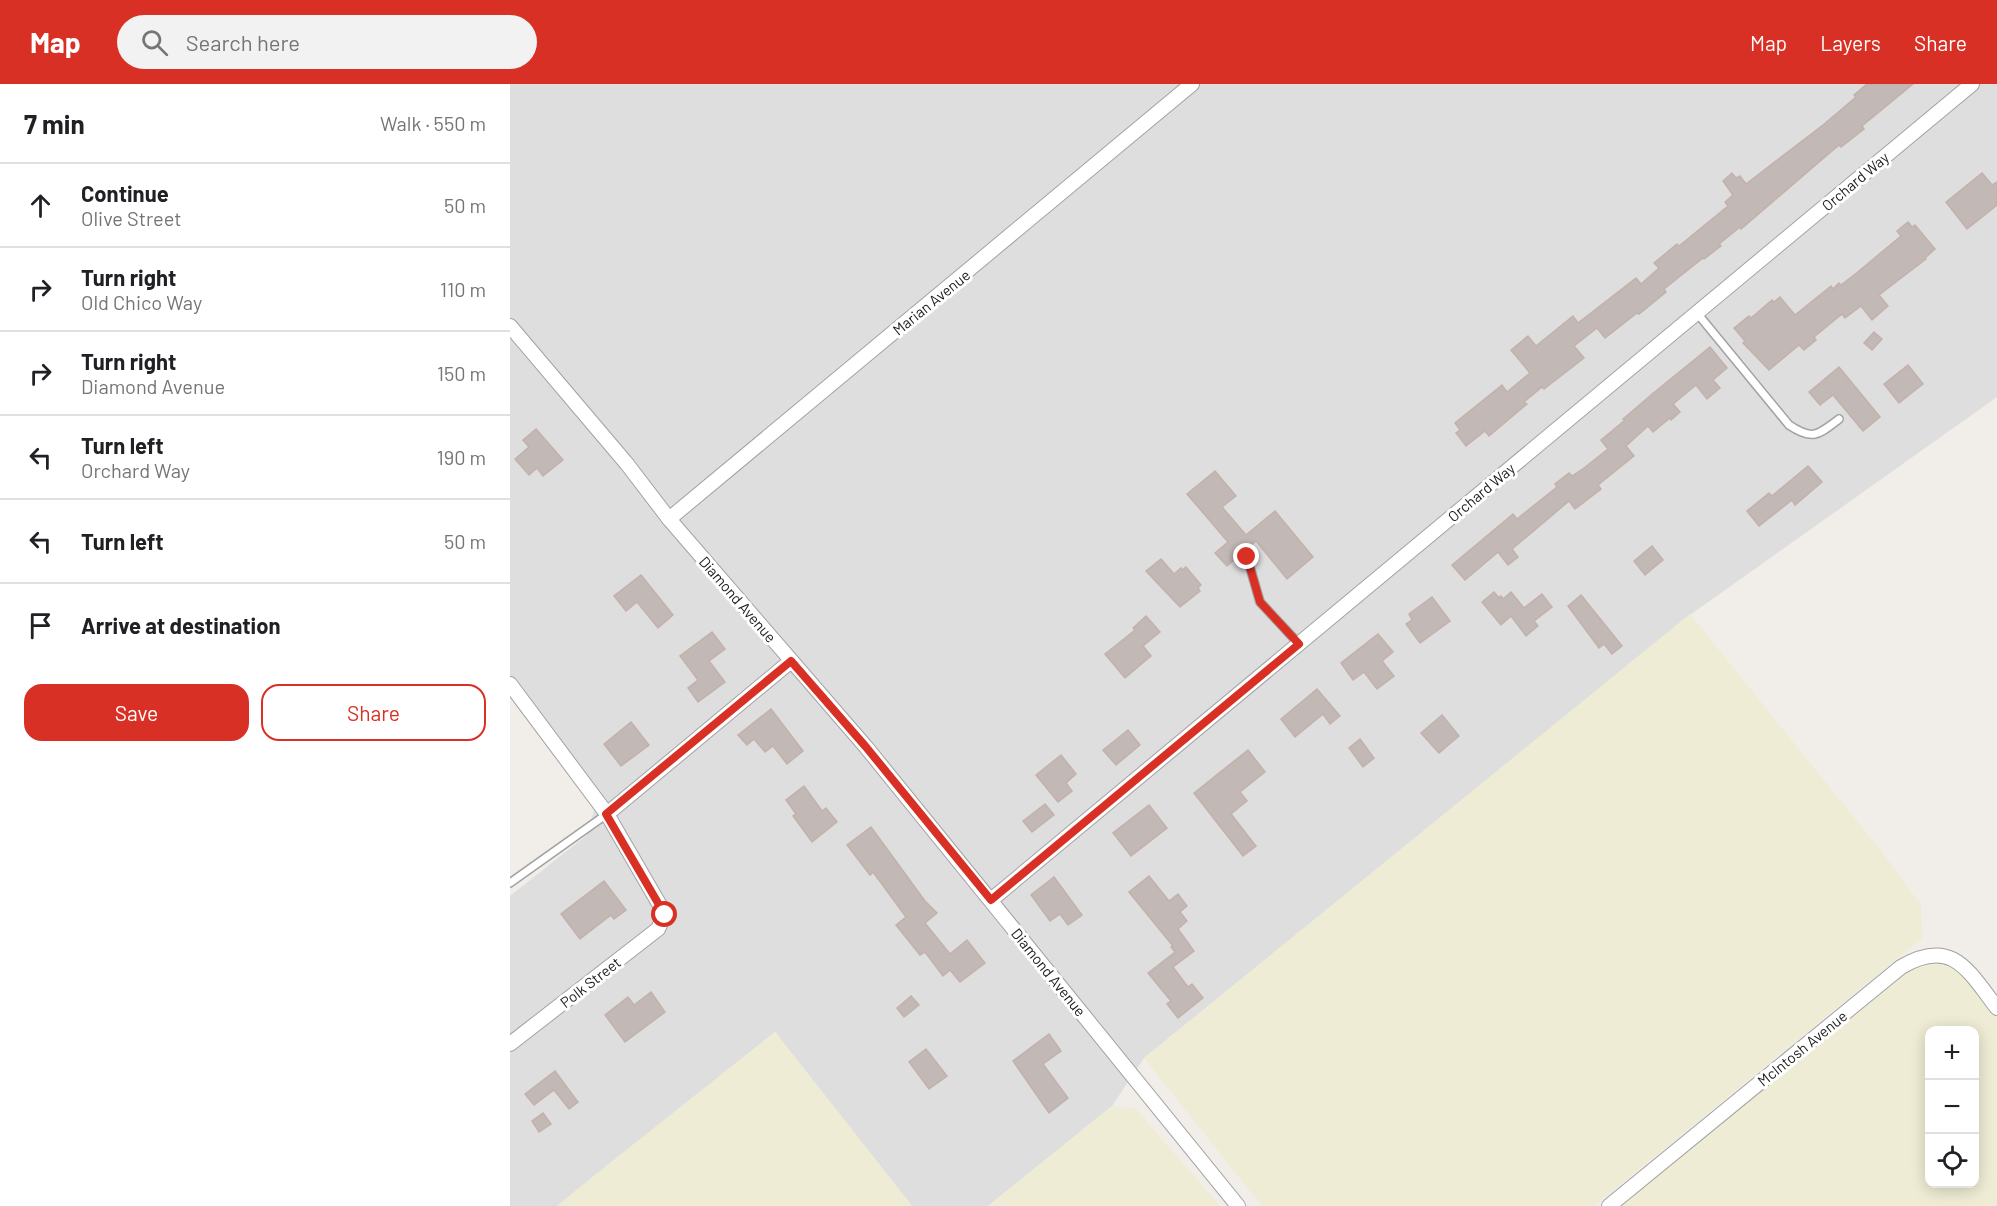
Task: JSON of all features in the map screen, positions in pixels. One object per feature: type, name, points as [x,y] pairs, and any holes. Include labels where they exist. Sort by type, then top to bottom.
[{"type":"street","name":"Marian Avenue","points":[[669,519],[1191,84]]},
{"type":"street","name":"Orchard Way","points":[[991,900],[1972,84]]},
{"type":"street","name":"Diamond Avenue","points":[[510,326],[627,464],[669,519],[866,747],[1238,1206]]},
{"type":"street","points":[[510,684],[606,814],[791,661]]},
{"type":"street","name":"Polk Street","points":[[510,1044],[658,929],[665,915],[606,814]]},
{"type":"street","name":"McIntosh Avenue","points":[[1609,1206],[1901,967],[1915,958],[1943,955],[1955,960],[1997,1008]]},
{"type":"lane","points":[[1697,313],[1789,426],[1804,435],[1821,433],[1839,419]]},
{"type":"lane","points":[[1247,557],[1260,602],[1299,644]]},
{"type":"lane","points":[[510,883],[606,814]]},
{"type":"shaded area","points":[[510,84],[1997,84],[1997,397],[1690,615],[1144,1058],[1112,1106],[988,1206],[912,1206],[775,1032],[557,1206],[510,1206],[510,896],[587,835],[599,794],[510,677]]},
{"type":"shaded area","points":[[1690,614],[1881,851],[1921,905],[1922,938],[1594,1206],[1262,1206],[1144,1058]]},
{"type":"shaded area","points":[[1943,955],[1997,1008],[1997,1206],[1609,1206],[1901,967]]},
{"type":"shaded area","points":[[775,1032],[912,1206],[557,1206],[596,1174]]},
{"type":"shaded area","points":[[1112,1106],[1136,1109],[1220,1206],[988,1206]]},
{"type":"building","points":[[1867,84],[1913,84],[1862,126],[1864,129],[1841,147],[1839,145],[1741,229],[1740,227],[1719,244],[1721,246],[1664,289],[1666,292],[1639,314],[1637,313],[1605,338],[1597,328],[1574,346],[1584,358],[1544,389],[1542,387],[1524,402],[1527,404],[1489,436],[1485,431],[1466,446],[1456,433],[1460,430],[1455,423],[1502,385],[1507,392],[1530,373],[1511,350],[1528,336],[1536,346],[1573,316],[1578,323],[1636,278],[1641,284],[1659,268],[1654,263],[1728,206],[1725,202],[1733,195],[1723,181],[1732,173],[1736,178],[1740,176],[1746,184],[1823,125],[1856,97],[1854,95]]},
{"type":"building","points":[[1982,173],[1992,185],[1997,182],[1997,205],[1967,229],[1946,202]]},
{"type":"building","points":[[1908,222],[1912,227],[1915,225],[1935,249],[1926,259],[1879,295],[1888,306],[1872,320],[1861,306],[1845,318],[1842,314],[1814,337],[1816,340],[1804,350],[1799,345],[1769,370],[1743,343],[1745,341],[1734,328],[1749,316],[1751,318],[1772,300],[1774,302],[1780,297],[1795,315],[1831,286],[1833,289],[1839,283],[1841,285],[1859,271],[1901,236],[1897,231]]},
{"type":"building","points":[[1874,332],[1882,339],[1872,350],[1864,343]]},
{"type":"building","points":[[1710,347],[1727,368],[1713,380],[1720,388],[1707,399],[1696,385],[1673,404],[1680,412],[1671,420],[1670,418],[1653,432],[1648,426],[1626,446],[1634,456],[1598,485],[1601,489],[1575,509],[1569,501],[1512,549],[1518,557],[1508,565],[1498,552],[1465,580],[1452,565],[1513,514],[1517,519],[1557,487],[1555,484],[1569,473],[1572,476],[1608,449],[1601,440]]},
{"type":"building","points":[[1908,365],[1923,384],[1899,403],[1884,384]]},
{"type":"building","points":[[1839,367],[1880,417],[1863,431],[1833,395],[1820,405],[1809,392]]},
{"type":"building","points":[[536,429],[563,460],[543,476],[537,468],[529,475],[515,459],[529,447],[523,440]]},
{"type":"building","points":[[1808,466],[1822,482],[1795,505],[1792,500],[1759,526],[1747,511],[1769,493],[1772,496]]},
{"type":"building","points":[[1215,471],[1236,496],[1222,507],[1246,535],[1275,511],[1313,557],[1287,579],[1256,541],[1227,566],[1215,553],[1228,542],[1187,494]]},
{"type":"building","points":[[1652,546],[1663,560],[1645,575],[1634,561]]},
{"type":"building","points":[[1161,559],[1174,574],[1186,567],[1201,585],[1198,588],[1200,591],[1180,607],[1146,571]]},
{"type":"building","points":[[641,575],[673,615],[658,628],[637,602],[626,611],[614,596]]},
{"type":"building","points":[[1494,592],[1503,599],[1511,592],[1524,608],[1542,594],[1552,607],[1534,621],[1538,626],[1526,636],[1511,616],[1501,625],[1482,602]]},
{"type":"building","points":[[1581,595],[1622,646],[1612,654],[1604,644],[1599,648],[1568,606]]},
{"type":"building","points":[[1432,597],[1450,621],[1420,643],[1406,624],[1412,620],[1409,614]]},
{"type":"building","points":[[1146,616],[1160,632],[1143,646],[1151,656],[1125,678],[1105,654],[1135,630],[1133,628]]},
{"type":"building","points":[[712,632],[725,649],[709,661],[725,682],[698,702],[688,688],[698,680],[680,656]]},
{"type":"building","points":[[1378,634],[1393,652],[1382,661],[1394,676],[1377,689],[1364,672],[1353,680],[1341,663]]},
{"type":"building","points":[[1317,689],[1340,716],[1330,724],[1323,714],[1295,737],[1281,719]]},
{"type":"building","points":[[771,709],[803,751],[787,764],[773,746],[765,752],[754,739],[747,745],[738,735]]},
{"type":"building","points":[[1442,715],[1459,736],[1439,753],[1421,733]]},
{"type":"building","points":[[631,722],[649,745],[621,766],[604,744]]},
{"type":"building","points":[[1128,730],[1140,745],[1116,765],[1103,750]]},
{"type":"building","points":[[1360,739],[1374,758],[1363,767],[1349,748]]},
{"type":"building","points":[[1248,750],[1265,772],[1240,792],[1247,801],[1231,814],[1256,846],[1243,856],[1194,793]]},
{"type":"building","points":[[1061,755],[1076,774],[1066,783],[1072,791],[1058,802],[1036,775]]},
{"type":"building","points":[[804,786],[822,811],[826,808],[837,822],[812,842],[793,816],[796,814],[786,800]]},
{"type":"building","points":[[1045,804],[1054,815],[1032,832],[1023,821]]},
{"type":"building","points":[[1149,805],[1167,828],[1131,856],[1113,833]]},
{"type":"building","points":[[871,827],[925,901],[937,913],[925,923],[950,954],[967,940],[985,963],[960,982],[950,970],[943,976],[925,952],[920,955],[896,925],[906,917],[873,872],[870,875],[847,845]]},
{"type":"building","points":[[1149,876],[1169,901],[1178,894],[1187,906],[1180,912],[1187,921],[1178,929],[1194,951],[1173,967],[1188,987],[1192,984],[1203,998],[1178,1018],[1167,1004],[1171,1001],[1148,973],[1175,952],[1171,947],[1173,946],[1129,892]]},
{"type":"building","points":[[1054,877],[1082,915],[1068,925],[1060,914],[1050,921],[1031,895]]},
{"type":"building","points":[[604,881],[626,910],[614,919],[611,915],[580,939],[561,914]]},
{"type":"building","points":[[651,992],[665,1012],[625,1042],[605,1015],[628,997],[634,1005]]},
{"type":"building","points":[[911,996],[919,1005],[904,1017],[897,1008]]},
{"type":"building","points":[[1049,1034],[1061,1051],[1043,1064],[1068,1098],[1049,1113],[1013,1061]]},
{"type":"building","points":[[926,1049],[947,1076],[929,1089],[909,1062]]},
{"type":"building","points":[[555,1071],[578,1102],[569,1109],[554,1090],[534,1105],[525,1094]]},
{"type":"building","points":[[543,1113],[551,1124],[539,1132],[532,1121]]},
{"type":"route","points":[[665,915],[606,814],[791,661],[866,747],[991,900],[1299,644],[1260,602],[1247,557]]}]
